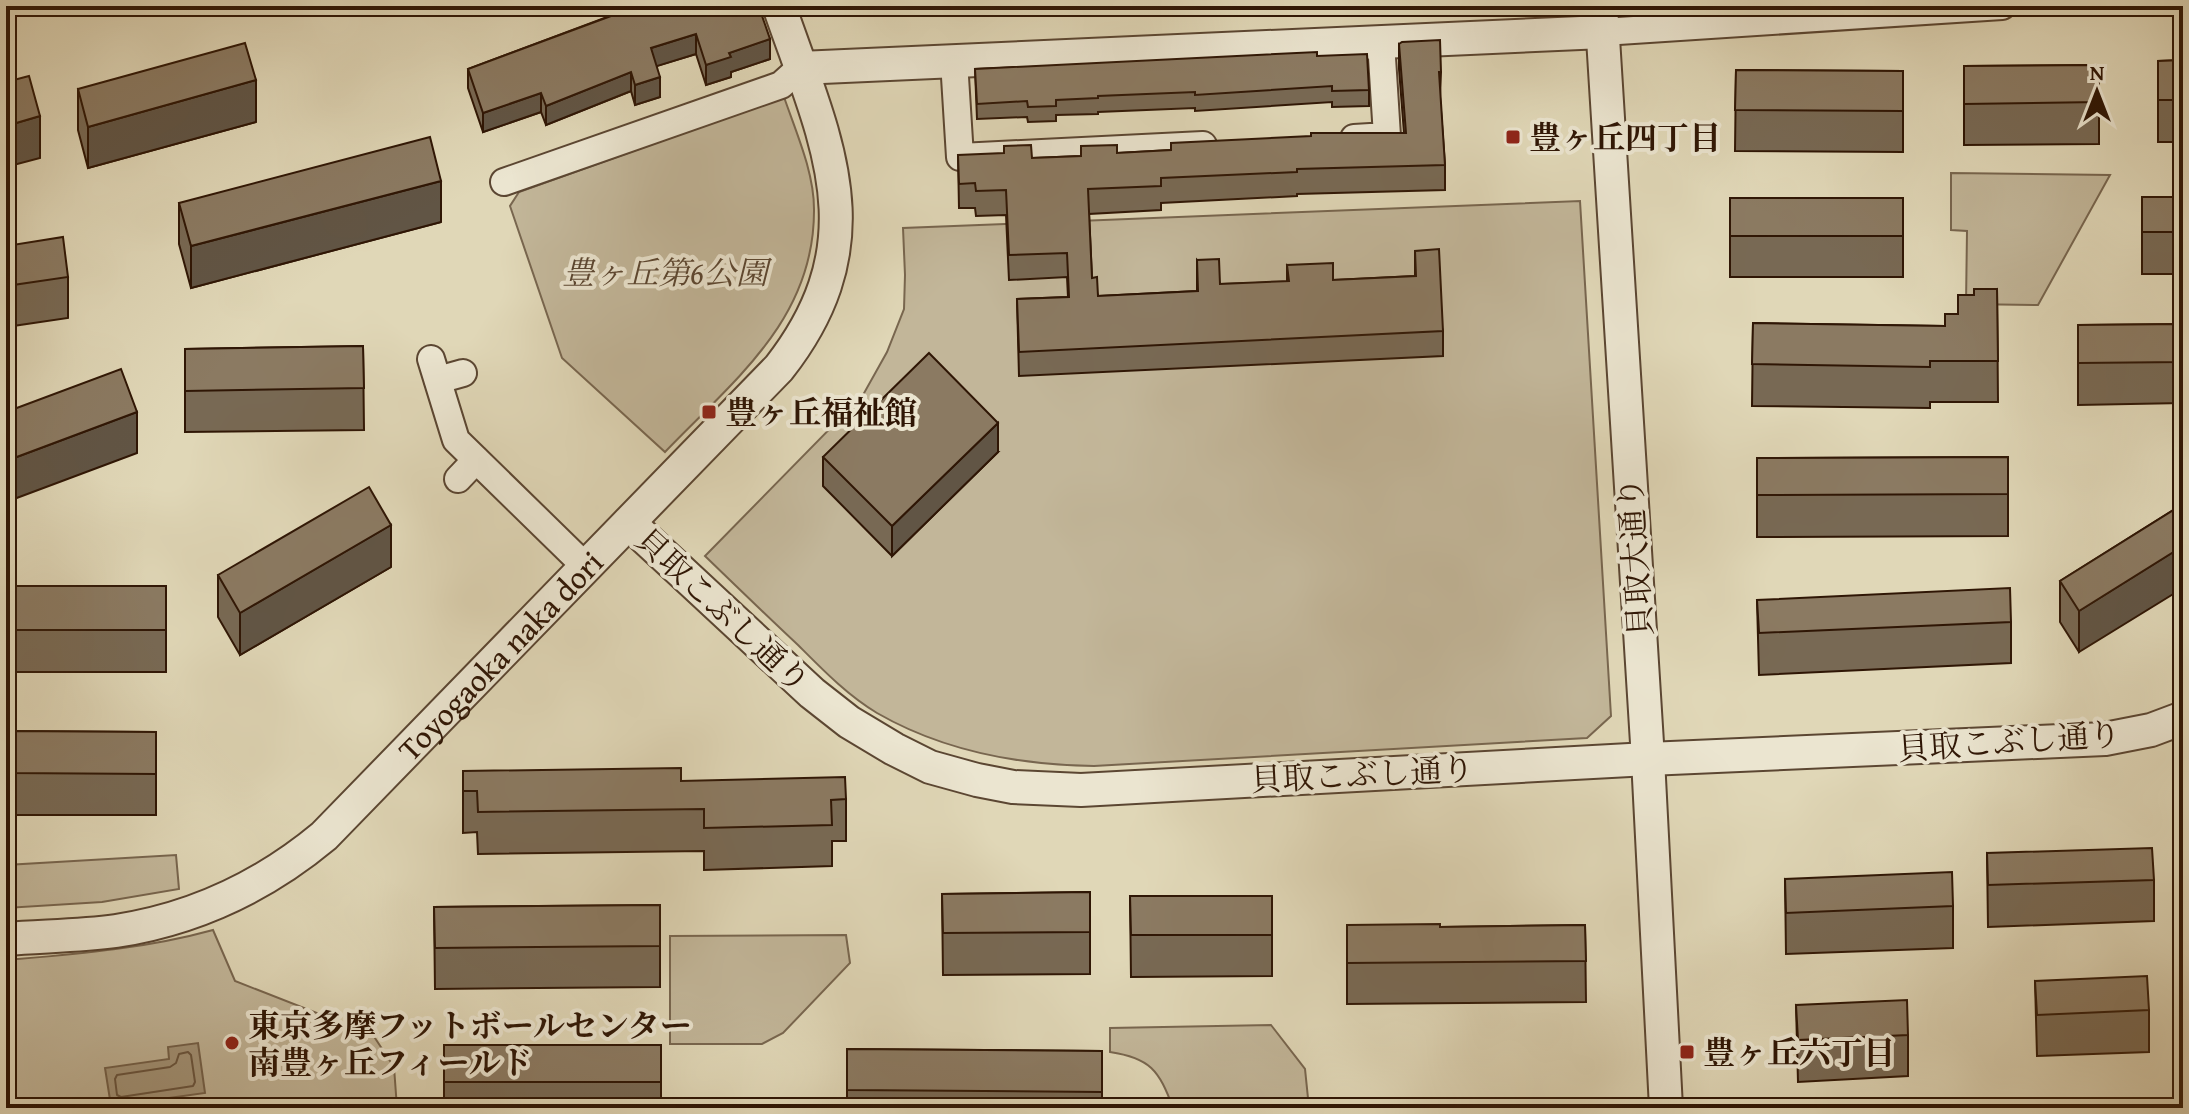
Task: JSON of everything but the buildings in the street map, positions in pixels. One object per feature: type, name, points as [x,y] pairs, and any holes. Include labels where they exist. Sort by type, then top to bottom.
[{"type":"street","name":"Toyogaoka naka dori","points":[[6,939],[113,931],[192,914],[240,892],[297,858],[324,836],[779,368],[800,341],[815,314],[833,258],[838,215],[825,142],[779,6]]},
{"type":"street","points":[[504,182],[781,85],[800,68],[1381,42],[1602,19],[2002,6]]},
{"type":"street","name":"貝取大通り","points":[[1602,19],[1648,759],[1666,1108]]},
{"type":"street","points":[[1323,139],[1387,136],[1381,42]]},
{"type":"street","points":[[954,61],[960,157],[1229,144]]},
{"type":"street","points":[[444,371],[456,440],[586,567]]},
{"type":"street","points":[[458,479],[476,460]]},
{"type":"street","name":"貝取こぶし通り","points":[[629,523],[812,693],[849,722],[930,767],[1013,787],[1081,790],[1648,759],[2105,739],[2151,730],[2183,718]]},
{"type":"green space","name":"豊ヶ丘第6公園","points":[[784,97],[804,152],[813,195],[811,248],[801,283],[766,345],[665,452],[562,358],[510,206],[519,192]]},
{"type":"green space","points":[[1951,173],[2110,175],[2038,305],[1966,304],[1967,231],[1951,230]]},
{"type":"green space","points":[[1580,201],[1611,716],[1587,738],[1094,766],[1009,759],[928,737],[866,706],[845,690],[705,556],[863,395],[887,352],[904,309],[903,228]]},
{"type":"green space","points":[[176,855],[179,889],[102,902],[6,908],[6,865]]},
{"type":"green space","name":"東京多摩フットボールセンター 南豊ヶ丘フィールド","points":[[213,930],[235,981],[373,1035],[394,1067],[397,1108],[6,1108],[6,960],[136,946]]},
{"type":"green space","points":[[846,935],[850,963],[783,1033],[762,1044],[670,1044],[670,936]]},
{"type":"green space","points":[[1271,1025],[1305,1069],[1309,1108],[1173,1108],[1163,1084],[1151,1068],[1135,1058],[1110,1052],[1110,1028]]},
{"type":"water","points":[[198,1043],[205,1093],[111,1106],[105,1068],[169,1059],[168,1047]]},
{"type":"place","name":"豊ヶ丘四丁目","points":[[1513,137]]},
{"type":"place","name":"豊ヶ丘福祉館","points":[[709,412]]},
{"type":"place","name":"東京多摩フットボールセンター 南豊ヶ丘フィールド","points":[[232,1043]]},
{"type":"place","name":"豊ヶ丘六丁目","points":[[1687,1052]]}]
